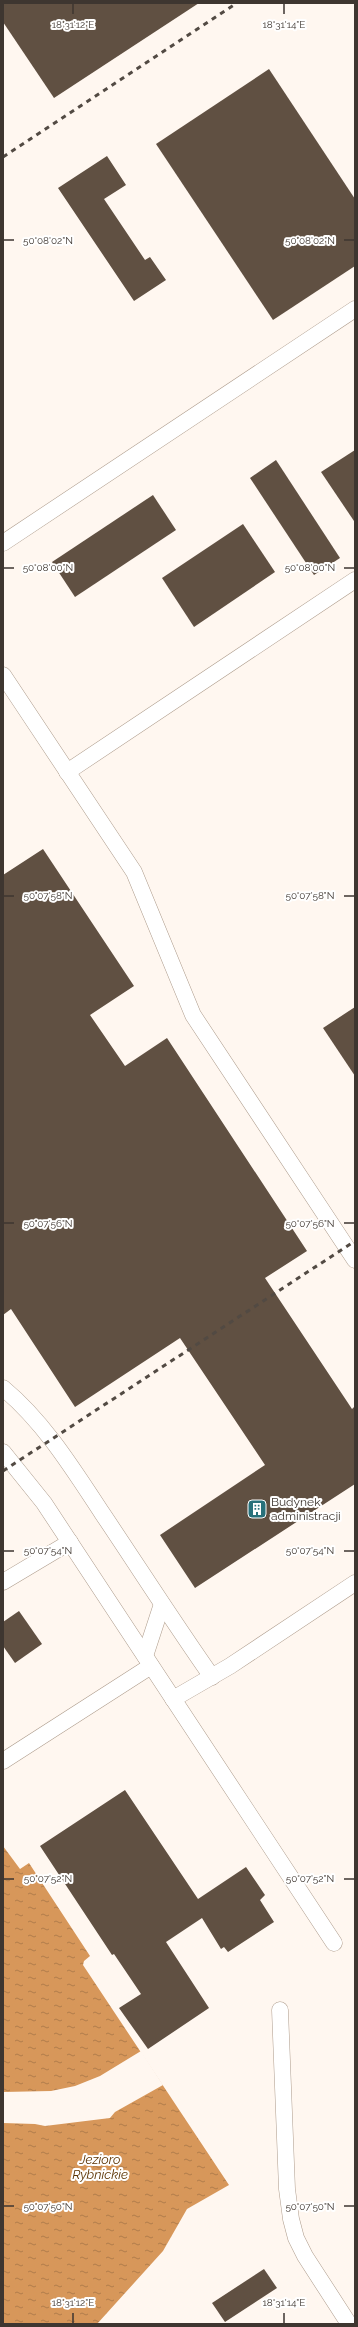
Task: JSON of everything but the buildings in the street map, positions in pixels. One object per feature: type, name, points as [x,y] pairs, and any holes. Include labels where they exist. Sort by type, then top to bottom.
[{"type":"lane","points":[[3,543],[355,309]]},
{"type":"lane","points":[[67,772],[355,580]]},
{"type":"lane","points":[[3,675],[134,872],[193,1015],[355,1260]]},
{"type":"lane","points":[[3,1388],[34,1419],[51,1440],[212,1677]]},
{"type":"lane","points":[[3,1452],[44,1503],[334,1944]]},
{"type":"lane","points":[[3,1582],[70,1542]]},
{"type":"lane","points":[[173,1699],[212,1677],[355,1583]]},
{"type":"lane","points":[[3,1761],[148,1661],[162,1604]]},
{"type":"lane","points":[[280,2010],[287,2189],[291,2220],[296,2238],[305,2256],[349,2324]]},
{"type":"water","name":"Jezioro Rybnickie","points":[[3,1846],[20,1869],[29,1863],[90,1956],[84,1961],[83,1965],[229,2185],[187,2209],[163,2251],[97,2324],[3,2324]]},
{"type":"pier","points":[[141,2051],[163,2085],[115,2112],[110,2118],[45,2126],[35,2124],[3,2123],[3,2092],[51,2091],[75,2086],[100,2076]]},
{"type":"railway","points":[[3,157],[237,3]]},
{"type":"railway","points":[[3,1471],[355,1241]]},
{"type":"place","name":"Budynek administracji","points":[[257,1509]]}]
